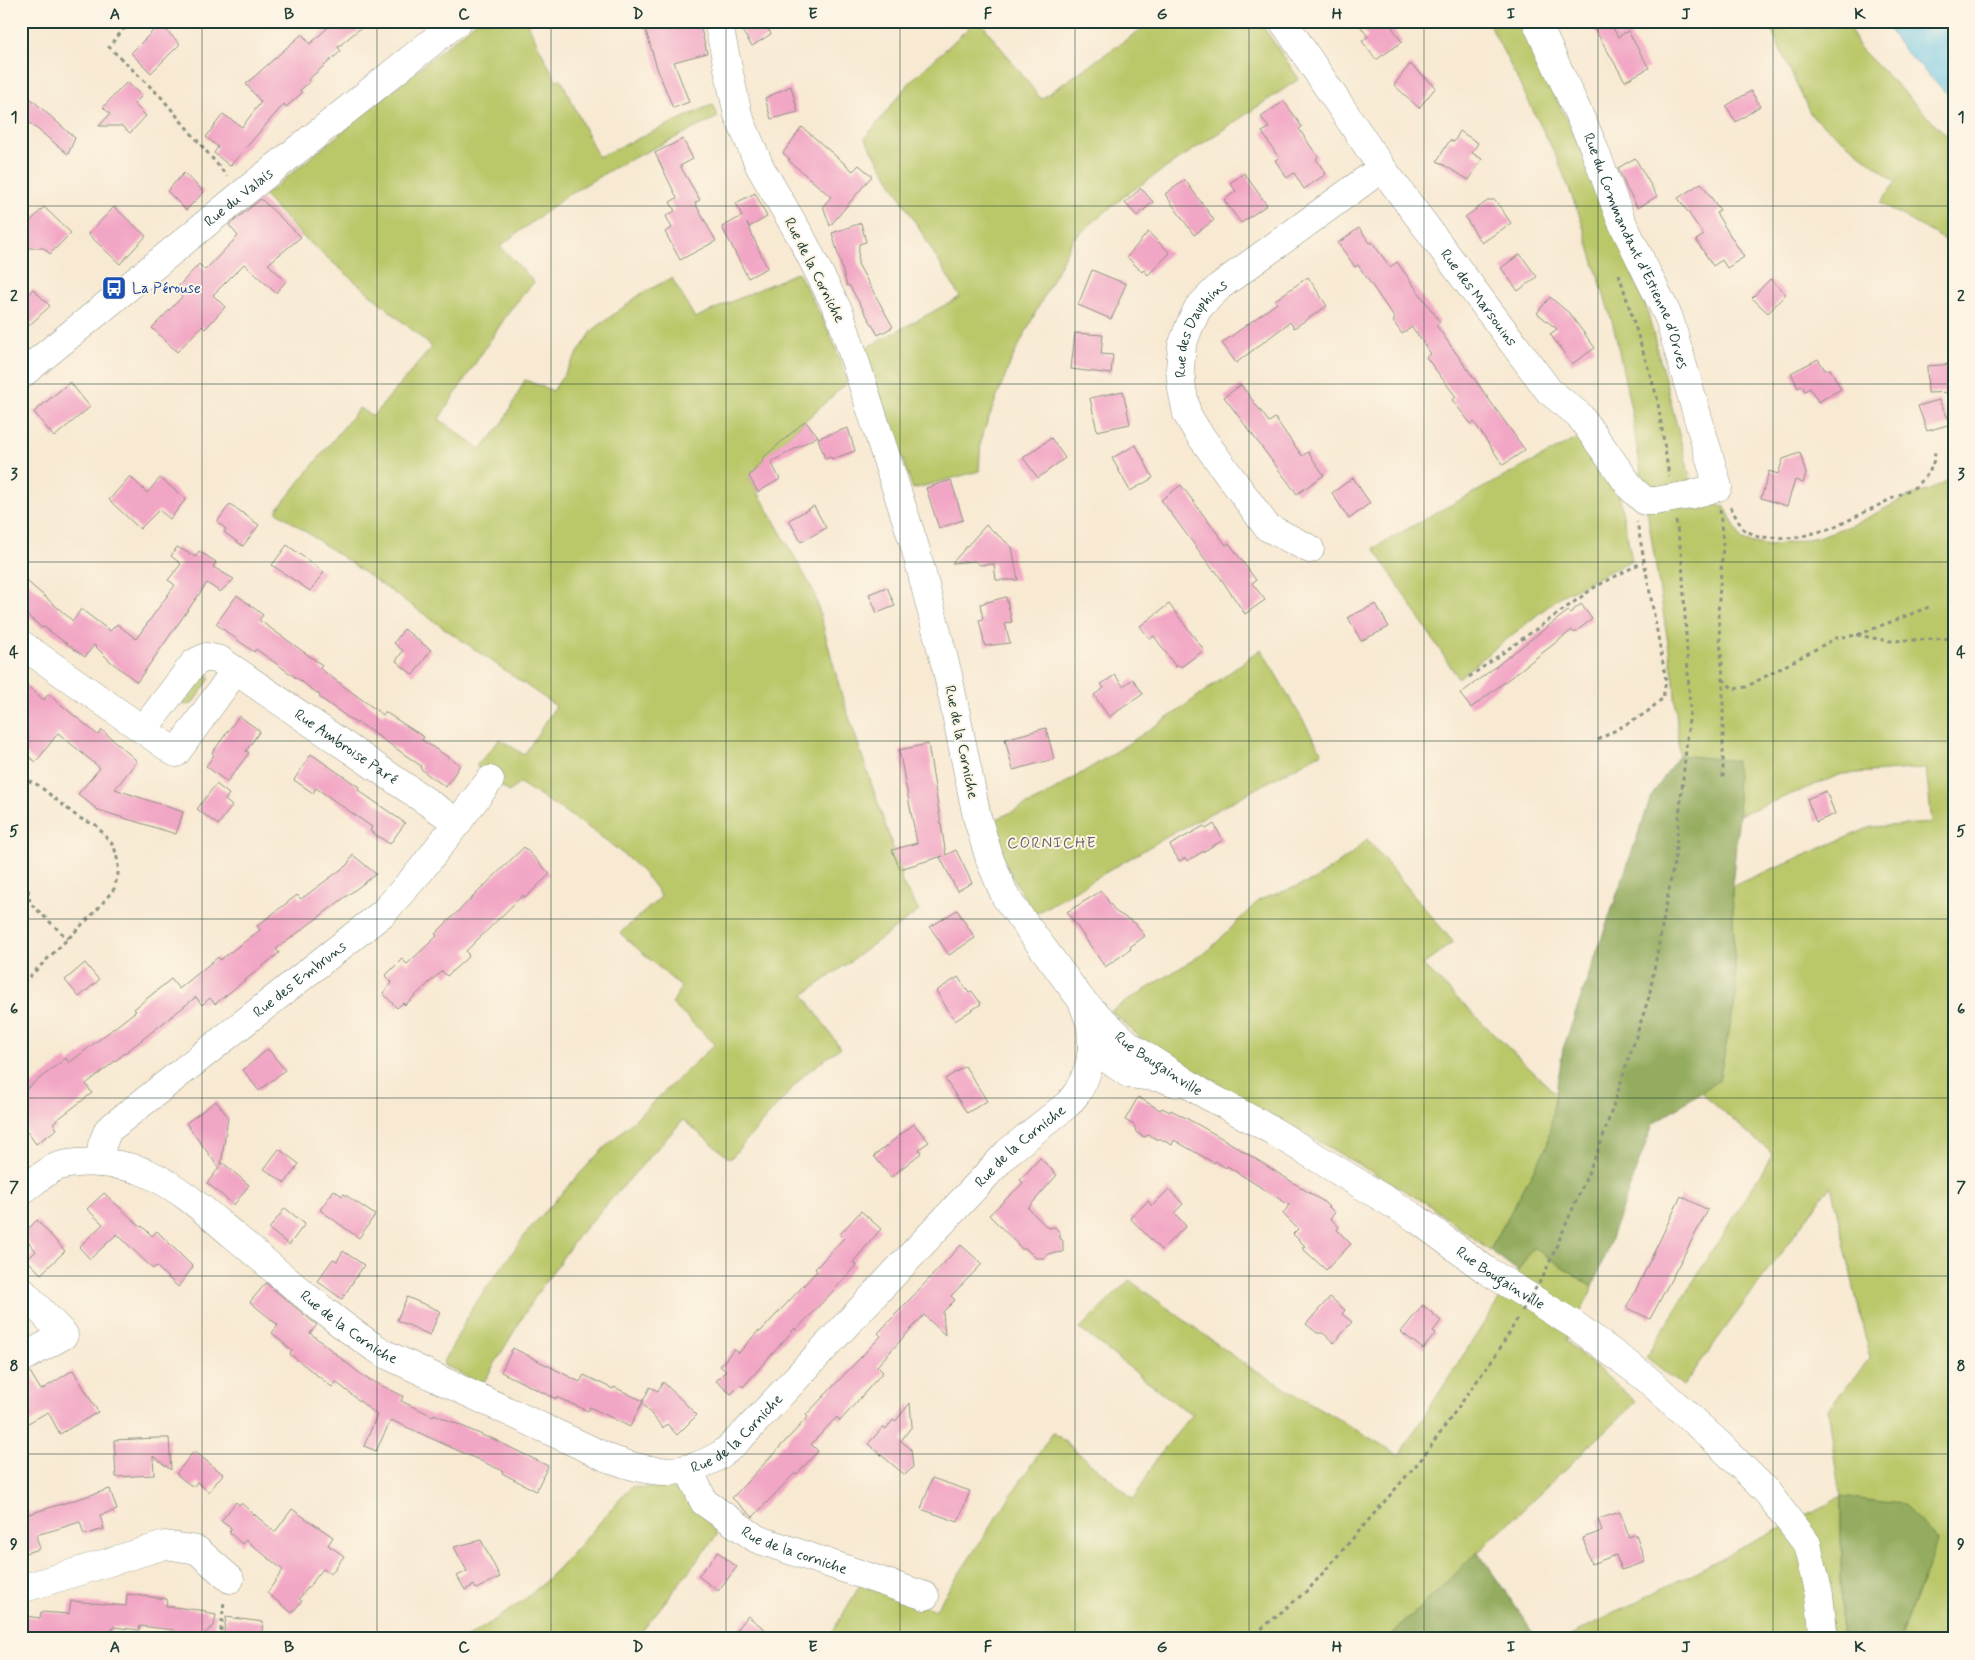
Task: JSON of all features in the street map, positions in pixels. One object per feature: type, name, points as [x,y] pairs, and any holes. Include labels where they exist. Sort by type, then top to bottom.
[{"type":"street","name":"Rue du Valais","points":[[21,375],[242,194],[458,21]]},
{"type":"street","name":"Rue de la Corniche","points":[[21,1192],[58,1166],[100,1163],[122,1166],[148,1173],[166,1183],[210,1215],[353,1334],[385,1354],[608,1458],[635,1468],[661,1472],[689,1470],[721,1455],[743,1434],[1008,1152],[1068,1104],[1077,1093],[1090,1063],[1092,1048],[1090,1025],[1082,1001],[1006,898],[990,860],[977,816],[948,674],[915,547],[840,314],[801,237],[760,167],[738,114],[718,21]]},
{"type":"street","name":"Rue des Marsouins","points":[[1283,21],[1382,168],[1549,390],[1579,415],[1664,496]]},
{"type":"street","name":"Rue du Commandant d'Estienne d'Orves","points":[[1536,21],[1592,143],[1621,220],[1669,318],[1718,487]]},
{"type":"street","name":"Rue des Dauphins","points":[[1310,549],[1267,527],[1197,431],[1187,414],[1182,389],[1180,369],[1182,346],[1198,308],[1220,286],[1382,168]]},
{"type":"street","points":[[1664,496],[1718,487]]},
{"type":"street","points":[[21,644],[176,753],[235,671]]},
{"type":"street","name":"Rue Ambroise Paré","points":[[143,730],[194,663],[206,657],[220,660],[458,823]]},
{"type":"street","name":"Rue des Embruns","points":[[100,1163],[102,1145],[108,1130],[383,913],[421,870],[490,780]]},
{"type":"street","name":"Rue Bougainville","points":[[1082,1001],[1130,1046],[1201,1092],[1273,1131],[1417,1219],[1486,1270],[1575,1325],[1646,1378],[1719,1444],[1767,1492],[1807,1544],[1819,1595],[1824,1639]]},
{"type":"street","points":[[1092,1048],[1130,1046]]},
{"type":"street","points":[[1092,1048],[1109,1062],[1129,1074],[1163,1078],[1201,1092]]},
{"type":"street","points":[[1068,1104],[1112,1080],[1129,1074]]},
{"type":"street","points":[[21,1290],[64,1335],[21,1359]]},
{"type":"street","name":"Rue de la corniche","points":[[689,1470],[704,1502],[757,1539],[925,1596]]},
{"type":"street","points":[[21,1590],[165,1545],[197,1550],[230,1579]]},
{"type":"path","points":[[130,21],[109,47],[161,97],[242,194]]},
{"type":"path","points":[[1249,1639],[1309,1590],[1423,1457],[1501,1348],[1542,1278],[1600,1146],[1649,997],[1675,857],[1690,710],[1682,559],[1664,496],[1656,397],[1616,267]]},
{"type":"path","points":[[1718,487],[1743,529],[1758,537],[1795,538],[1833,528],[1915,487],[1929,473],[1935,452]]},
{"type":"path","points":[[1718,487],[1722,545],[1718,613],[1722,678],[1722,780]]},
{"type":"path","points":[[1598,740],[1646,713],[1663,698],[1666,680],[1643,562],[1664,496]]},
{"type":"path","points":[[1469,677],[1595,587],[1643,562]]},
{"type":"path","points":[[1722,678],[1733,689],[1746,687],[1836,638],[1857,635],[1929,607]]},
{"type":"path","points":[[1857,635],[1889,641],[1954,638]]},
{"type":"path","points":[[21,777],[38,785],[79,818],[96,825],[114,846],[118,862],[118,874],[114,889],[97,910],[21,986]]},
{"type":"path","points":[[21,886],[28,889],[30,903],[68,939]]},
{"type":"path","points":[[220,1639],[224,1597],[230,1579]]},
{"type":"green space","points":[[477,21],[526,21],[556,80],[561,79],[598,157],[713,104],[718,117],[617,166],[568,195],[500,246],[534,282],[510,310],[439,419],[481,450],[504,421],[525,380],[553,391],[593,330],[642,293],[672,278],[695,318],[798,272],[831,336],[848,382],[785,439],[749,476],[814,592],[841,693],[900,869],[902,883],[919,911],[804,995],[840,1048],[806,1073],[730,1159],[683,1120],[578,1236],[536,1295],[482,1385],[443,1364],[472,1308],[531,1227],[598,1154],[715,1044],[672,1004],[681,987],[620,933],[661,897],[650,881],[617,849],[577,820],[520,783],[509,792],[476,766],[500,739],[524,755],[556,706],[276,511],[359,408],[373,416],[432,347],[303,237],[264,196]]},
{"type":"green space","points":[[976,21],[980,21],[1041,99],[1153,21],[1259,21],[1299,79],[1127,194],[1073,239],[1011,361],[981,438],[979,471],[913,489],[864,349],[960,297],[865,138],[911,81]]},
{"type":"green space","points":[[1488,21],[1517,21],[1579,144],[1647,310],[1696,500],[1725,507],[1742,541],[1770,546],[1818,537],[1857,523],[1911,495],[1928,491],[1948,480],[1954,487],[1954,1639],[1900,1639],[1938,1540],[1841,1498],[1841,1639],[1564,1639],[1841,1497],[1828,1409],[1870,1359],[1831,1185],[1683,1386],[1646,1357],[1773,1154],[1700,1092],[1719,1079],[1736,996],[1732,886],[1871,827],[1932,823],[1926,768],[1842,774],[1739,815],[1736,761],[1679,755],[1674,681],[1631,409],[1614,328],[1581,220],[1557,158]]},
{"type":"green space","points":[[1763,21],[1846,21],[1860,48],[1954,143],[1954,245],[1880,203],[1896,182],[1811,115],[1773,34]]},
{"type":"green space","points":[[1580,437],[1618,491],[1632,560],[1561,596],[1458,678],[1374,548],[1443,509]]},
{"type":"green space","points":[[1261,649],[1322,753],[1161,840],[1035,914],[1009,870],[988,823],[1040,799],[1120,749],[1178,711]]},
{"type":"green space","points":[[203,672],[209,675],[209,680],[192,704],[184,705],[182,702]]},
{"type":"green space","points":[[1679,755],[1736,761],[1739,815],[1732,886],[1736,996],[1719,1080],[1653,1124],[1593,1287],[1533,1247],[1518,1271],[1490,1250],[1547,1146],[1563,1049],[1651,797]]},
{"type":"green space","points":[[1367,839],[1453,942],[1423,965],[1556,1094],[1547,1146],[1490,1250],[1426,1203],[1281,1120],[1212,1084],[1148,1045],[1111,1011],[1209,950],[1259,900],[1315,880],[1354,852]]},
{"type":"green space","points":[[1533,1247],[1593,1287],[1566,1341],[1636,1402],[1387,1639],[828,1639],[862,1582],[935,1610],[1053,1432],[1134,1499],[1158,1456],[1193,1414],[1179,1406],[1080,1329],[1129,1280],[1246,1365],[1399,1455]]},
{"type":"green space","points":[[631,1487],[670,1487],[691,1500],[702,1511],[717,1535],[636,1639],[464,1639],[515,1606],[545,1582]]},
{"type":"green space","points":[[1841,1497],[1902,1504],[1938,1541],[1900,1639],[1841,1639]]},
{"type":"green space","points":[[1478,1552],[1538,1639],[1387,1639]]},
{"type":"water","points":[[1883,21],[1954,21],[1954,101],[1902,48]]},
{"type":"building","points":[[335,21],[369,21],[338,47],[341,51],[308,80],[310,82],[300,90],[302,93],[286,107],[284,104],[230,166],[214,153],[218,147],[206,137],[223,114],[242,127],[261,102],[246,84],[302,34],[310,44]]},
{"type":"building","points":[[643,21],[699,21],[707,53],[674,62],[689,102],[673,108],[657,68]]},
{"type":"building","points":[[751,21],[763,21],[771,34],[752,46],[740,28]]},
{"type":"building","points":[[1357,21],[1388,21],[1402,42],[1376,60],[1362,41],[1368,37]]},
{"type":"building","points":[[1590,21],[1609,21],[1618,37],[1628,31],[1649,68],[1625,81]]},
{"type":"building","points":[[160,24],[180,44],[151,73],[131,53]]},
{"type":"building","points":[[1410,64],[1436,87],[1419,108],[1394,85]]},
{"type":"building","points":[[127,82],[142,96],[134,104],[146,116],[130,133],[122,126],[99,126],[110,114],[103,107]]},
{"type":"building","points":[[791,86],[798,112],[771,119],[765,98]]},
{"type":"building","points":[[1751,91],[1760,106],[1736,122],[1726,106]]},
{"type":"building","points":[[30,98],[75,138],[68,154],[21,116],[21,108]]},
{"type":"building","points":[[1284,101],[1302,127],[1299,129],[1318,157],[1316,159],[1326,174],[1304,189],[1294,173],[1287,178],[1275,160],[1279,158],[1262,132],[1269,128],[1261,117]]},
{"type":"building","points":[[802,127],[853,171],[859,165],[872,176],[830,226],[823,206],[831,197],[788,160],[790,159],[783,153]]},
{"type":"building","points":[[1460,131],[1478,143],[1472,153],[1482,159],[1469,180],[1437,161],[1450,140],[1454,142]]},
{"type":"building","points":[[683,139],[693,159],[680,166],[700,200],[695,203],[716,241],[680,260],[665,232],[672,228],[666,216],[675,211],[670,202],[677,198],[655,153]]},
{"type":"building","points":[[1635,158],[1657,196],[1638,208],[1618,168]]},
{"type":"building","points":[[184,173],[204,192],[186,210],[167,191]]},
{"type":"building","points":[[1244,173],[1267,205],[1241,223],[1224,200],[1236,191],[1230,183]]},
{"type":"building","points":[[1185,180],[1214,220],[1194,235],[1165,194]]},
{"type":"building","points":[[1701,183],[1720,210],[1716,213],[1744,257],[1727,268],[1722,260],[1713,266],[1696,240],[1704,235],[1678,198]]},
{"type":"building","points":[[1141,188],[1153,202],[1137,216],[1125,203]]},
{"type":"building","points":[[755,193],[767,217],[749,227],[747,223],[767,268],[748,278],[722,227],[742,216],[736,203]]},
{"type":"building","points":[[261,199],[301,237],[268,264],[286,281],[276,293],[244,264],[213,295],[225,307],[205,329],[202,326],[177,352],[152,328],[182,297],[175,290],[199,264],[205,270],[238,236],[229,225]]},
{"type":"building","points":[[1489,200],[1495,200],[1511,223],[1482,243],[1465,217]]},
{"type":"building","points":[[44,207],[71,233],[50,254],[44,248],[29,248],[21,240],[21,231]]},
{"type":"building","points":[[114,207],[146,236],[120,264],[88,234]]},
{"type":"building","points":[[861,223],[866,242],[859,244],[858,264],[893,327],[878,335],[849,285],[847,286],[832,233]]},
{"type":"building","points":[[1359,228],[1390,267],[1397,262],[1440,322],[1436,325],[1525,450],[1503,465],[1474,422],[1471,424],[1452,400],[1456,397],[1426,357],[1431,354],[1412,327],[1402,334],[1393,321],[1395,319],[1358,265],[1355,267],[1338,243]]},
{"type":"building","points":[[1148,232],[1170,253],[1148,275],[1144,270],[1142,272],[1127,257]]},
{"type":"building","points":[[1520,254],[1537,277],[1518,291],[1501,268]]},
{"type":"building","points":[[1092,270],[1126,284],[1111,319],[1078,305]]},
{"type":"building","points":[[1308,277],[1327,306],[1294,328],[1290,322],[1236,363],[1222,343],[1277,303],[1275,300]]},
{"type":"building","points":[[1770,279],[1786,294],[1768,313],[1752,298]]},
{"type":"building","points":[[33,289],[50,306],[21,333],[21,301]]},
{"type":"building","points":[[1550,297],[1569,313],[1595,348],[1572,364],[1550,334],[1557,329],[1537,313]]},
{"type":"building","points":[[1075,333],[1103,335],[1101,354],[1113,355],[1111,374],[1071,369]]},
{"type":"building","points":[[1818,359],[1825,370],[1830,369],[1841,389],[1818,402],[1810,388],[1805,391],[1802,386],[1798,388],[1791,373]]},
{"type":"building","points":[[1954,364],[1954,392],[1928,393],[1927,366]]},
{"type":"building","points":[[70,382],[90,407],[54,437],[34,412]]},
{"type":"building","points":[[1241,385],[1269,422],[1275,418],[1302,456],[1308,452],[1324,475],[1297,494],[1224,397]]},
{"type":"building","points":[[1123,391],[1130,424],[1097,431],[1090,398]]},
{"type":"building","points":[[1939,400],[1951,424],[1927,431],[1918,406]]},
{"type":"building","points":[[805,421],[818,436],[771,462],[780,479],[758,492],[749,476],[763,461],[762,459]]},
{"type":"building","points":[[848,428],[855,451],[832,459],[831,457],[825,459],[818,438]]},
{"type":"building","points":[[1051,438],[1065,458],[1038,478],[1023,458]]},
{"type":"building","points":[[1136,445],[1153,478],[1130,491],[1112,458]]},
{"type":"building","points":[[1800,453],[1806,474],[1803,483],[1795,480],[1787,506],[1761,498],[1769,471],[1778,474],[1783,459]]},
{"type":"building","points":[[130,476],[147,493],[160,478],[186,499],[170,519],[159,510],[140,529],[109,500]]},
{"type":"building","points":[[1353,478],[1370,503],[1349,519],[1332,493]]},
{"type":"building","points":[[951,480],[963,520],[939,528],[926,488]]},
{"type":"building","points":[[1181,485],[1226,545],[1229,543],[1256,580],[1252,583],[1265,600],[1245,614],[1215,570],[1161,500]]},
{"type":"building","points":[[230,504],[259,525],[243,546],[224,532],[226,529],[217,522]]},
{"type":"building","points":[[814,506],[826,528],[801,542],[789,520]]},
{"type":"building","points":[[986,525],[1012,547],[1018,580],[996,580],[994,564],[980,565],[975,561],[952,563]]},
{"type":"building","points":[[287,545],[324,572],[310,591],[272,565]]},
{"type":"building","points":[[177,547],[196,557],[199,551],[216,562],[213,567],[234,579],[220,592],[207,583],[137,682],[110,661],[94,645],[85,657],[44,627],[42,628],[21,610],[21,576],[73,621],[81,609],[110,631],[117,624],[136,639],[175,585],[168,580],[181,564],[171,556]]},
{"type":"building","points":[[887,587],[895,606],[877,613],[869,594]]},
{"type":"building","points":[[237,595],[263,615],[259,620],[322,665],[319,668],[383,715],[385,712],[424,737],[422,740],[460,765],[446,787],[427,774],[420,768],[421,766],[358,722],[357,724],[256,649],[254,652],[216,624]]},
{"type":"building","points":[[1006,597],[1012,622],[1005,623],[1010,643],[985,646],[979,620],[983,619],[980,604]]},
{"type":"building","points":[[1169,604],[1204,650],[1181,667],[1179,665],[1176,667],[1154,636],[1150,639],[1140,626]]},
{"type":"building","points":[[1376,604],[1389,627],[1361,641],[1348,617]]},
{"type":"building","points":[[1581,604],[1592,619],[1574,633],[1572,630],[1471,708],[1460,694],[1568,611],[1570,613]]},
{"type":"building","points":[[404,629],[431,650],[413,675],[396,661],[403,651],[394,643]]},
{"type":"building","points":[[1115,675],[1123,686],[1133,679],[1143,694],[1109,717],[1094,695],[1104,688],[1101,684]]},
{"type":"building","points":[[21,681],[44,700],[48,694],[98,735],[102,730],[137,761],[115,789],[183,812],[176,834],[98,810],[78,794],[100,768],[58,733],[36,762],[21,751]]},
{"type":"building","points":[[239,716],[260,731],[246,751],[249,753],[227,782],[206,766],[214,755],[212,753]]},
{"type":"building","points":[[1046,728],[1054,759],[1013,770],[1005,739]]},
{"type":"building","points":[[928,744],[946,855],[956,850],[972,883],[957,891],[940,857],[943,856],[900,869],[892,850],[917,843],[899,750]]},
{"type":"building","points":[[311,754],[359,787],[358,790],[405,823],[390,844],[370,831],[372,827],[316,788],[313,793],[294,780]]},
{"type":"building","points":[[216,784],[229,794],[225,800],[232,806],[218,825],[197,809]]},
{"type":"building","points":[[1826,791],[1835,814],[1816,822],[1807,799]]},
{"type":"building","points":[[1214,824],[1223,840],[1187,861],[1185,858],[1179,861],[1170,845],[1204,826],[1206,829]]},
{"type":"building","points":[[524,847],[550,874],[525,898],[523,895],[466,951],[469,956],[447,976],[442,971],[405,1005],[403,1003],[397,1008],[383,993],[392,983],[385,976],[402,959],[407,964]]},
{"type":"building","points":[[353,855],[376,874],[276,949],[279,953],[215,1004],[210,998],[202,1005],[196,997],[86,1084],[92,1093],[53,1123],[57,1129],[36,1144],[21,1123],[21,1093],[66,1058],[69,1063],[136,1011],[134,1009],[171,979],[179,989],[218,957],[220,960],[260,930],[257,926],[297,895],[301,899],[347,865]]},
{"type":"building","points":[[1101,891],[1116,912],[1135,923],[1145,936],[1130,947],[1131,949],[1105,967],[1067,912]]},
{"type":"building","points":[[957,910],[975,938],[949,955],[930,927]]},
{"type":"building","points":[[85,963],[99,980],[79,997],[65,980]]},
{"type":"building","points":[[958,977],[969,993],[972,991],[981,1004],[955,1021],[936,991]]},
{"type":"building","points":[[268,1049],[285,1070],[259,1091],[243,1070]]},
{"type":"building","points":[[965,1066],[987,1101],[967,1113],[945,1079]]},
{"type":"building","points":[[1138,1097],[1160,1110],[1162,1108],[1170,1112],[1171,1110],[1227,1141],[1324,1202],[1335,1213],[1330,1218],[1339,1227],[1337,1230],[1351,1244],[1326,1270],[1302,1248],[1305,1246],[1293,1234],[1298,1229],[1283,1214],[1289,1205],[1227,1166],[1226,1168],[1215,1161],[1214,1163],[1174,1140],[1172,1145],[1159,1138],[1158,1140],[1149,1135],[1144,1137],[1136,1132],[1134,1125],[1125,1120]]},
{"type":"building","points":[[216,1101],[228,1117],[221,1165],[223,1163],[249,1185],[234,1205],[207,1183],[219,1168],[186,1123]]},
{"type":"building","points":[[914,1124],[929,1142],[919,1149],[921,1153],[891,1177],[874,1156]]},
{"type":"building","points":[[279,1149],[299,1164],[285,1183],[264,1169]]},
{"type":"building","points":[[1040,1158],[1057,1175],[1028,1208],[1048,1228],[1055,1227],[1063,1241],[1063,1252],[1048,1254],[1045,1258],[1036,1258],[1026,1249],[1022,1249],[989,1215],[1023,1183],[1020,1180]]},
{"type":"building","points":[[1169,1189],[1183,1204],[1174,1213],[1186,1226],[1161,1250],[1130,1218],[1148,1201],[1152,1206]]},
{"type":"building","points":[[334,1190],[342,1196],[344,1194],[375,1215],[359,1238],[320,1210]]},
{"type":"building","points":[[104,1193],[152,1236],[157,1231],[193,1267],[178,1287],[156,1266],[153,1269],[117,1234],[90,1259],[79,1247],[103,1224],[87,1209]]},
{"type":"building","points":[[1681,1196],[1708,1210],[1650,1319],[1626,1307]]},
{"type":"building","points":[[285,1208],[305,1224],[289,1245],[269,1229]]},
{"type":"building","points":[[861,1211],[881,1229],[853,1262],[856,1265],[796,1330],[795,1328],[743,1387],[740,1385],[731,1394],[716,1381],[726,1371],[720,1366],[734,1349],[739,1353],[817,1271],[815,1269],[844,1238],[840,1234]]},
{"type":"building","points":[[37,1220],[65,1251],[41,1274],[27,1260],[36,1251],[22,1235]]},
{"type":"building","points":[[961,1245],[982,1264],[951,1296],[955,1300],[943,1312],[945,1335],[924,1315],[877,1366],[883,1372],[840,1421],[837,1417],[811,1444],[818,1451],[753,1517],[732,1498],[808,1417],[806,1415],[881,1336],[878,1333]]},
{"type":"building","points":[[343,1251],[364,1265],[342,1299],[317,1281],[333,1259],[337,1261]]},
{"type":"building","points":[[266,1283],[317,1325],[310,1333],[364,1377],[403,1396],[401,1401],[433,1416],[434,1414],[489,1437],[548,1466],[536,1491],[502,1473],[503,1471],[391,1420],[376,1451],[364,1446],[377,1415],[336,1382],[332,1387],[290,1354],[292,1351],[272,1333],[278,1325],[250,1302]]},
{"type":"building","points":[[407,1297],[440,1311],[430,1335],[397,1320]]},
{"type":"building","points":[[1330,1297],[1345,1310],[1342,1314],[1352,1322],[1334,1343],[1323,1333],[1317,1333],[1306,1324]]},
{"type":"building","points":[[1423,1305],[1441,1321],[1433,1331],[1436,1333],[1423,1349],[1401,1332]]},
{"type":"building","points":[[513,1348],[580,1382],[584,1375],[643,1401],[630,1427],[590,1407],[588,1411],[556,1397],[556,1399],[501,1372]]},
{"type":"building","points":[[73,1370],[98,1412],[60,1434],[48,1412],[21,1427],[21,1375],[30,1372],[41,1390]]},
{"type":"building","points":[[663,1382],[697,1415],[677,1435],[667,1424],[663,1428],[642,1403],[650,1387],[658,1391]]},
{"type":"building","points":[[910,1403],[912,1426],[901,1441],[911,1449],[913,1467],[905,1475],[868,1444],[883,1427],[886,1429],[893,1420],[895,1422]]},
{"type":"building","points":[[169,1438],[171,1470],[153,1456],[154,1475],[116,1477],[114,1440]]},
{"type":"building","points":[[194,1451],[223,1474],[209,1492],[197,1482],[193,1487],[176,1474]]},
{"type":"building","points":[[932,1478],[970,1491],[958,1522],[921,1509]]},
{"type":"building","points":[[110,1489],[117,1510],[100,1515],[104,1529],[84,1535],[80,1522],[36,1535],[40,1549],[21,1554],[21,1502],[25,1501],[29,1514]]},
{"type":"building","points":[[236,1502],[239,1505],[241,1503],[275,1532],[292,1509],[333,1537],[328,1545],[344,1556],[331,1574],[323,1569],[299,1599],[302,1601],[292,1613],[267,1593],[283,1570],[246,1540],[242,1544],[229,1532],[232,1529],[221,1521]]},
{"type":"building","points":[[1620,1512],[1629,1537],[1636,1534],[1645,1562],[1621,1570],[1616,1555],[1591,1564],[1583,1538],[1602,1531],[1598,1519]]},
{"type":"building","points":[[481,1540],[500,1577],[476,1589],[474,1585],[465,1590],[457,1576],[467,1571],[454,1547]]},
{"type":"building","points":[[718,1552],[737,1567],[718,1591],[698,1576]]},
{"type":"building","points":[[127,1594],[167,1599],[166,1606],[206,1611],[206,1613],[216,1615],[214,1626],[197,1639],[173,1639],[174,1630],[140,1626],[139,1630],[113,1627],[111,1635],[95,1633],[95,1639],[22,1639],[25,1616],[40,1618],[41,1612],[69,1614],[71,1601],[126,1606]]},
{"type":"building","points":[[748,1616],[777,1639],[730,1639]]},
{"type":"building","points":[[226,1617],[263,1622],[261,1639],[223,1639]]},
{"type":"place","name":"La Pérouse","points":[[114,288]]},
{"type":"district","name":"CORNICHE","points":[[1052,842]]}]
